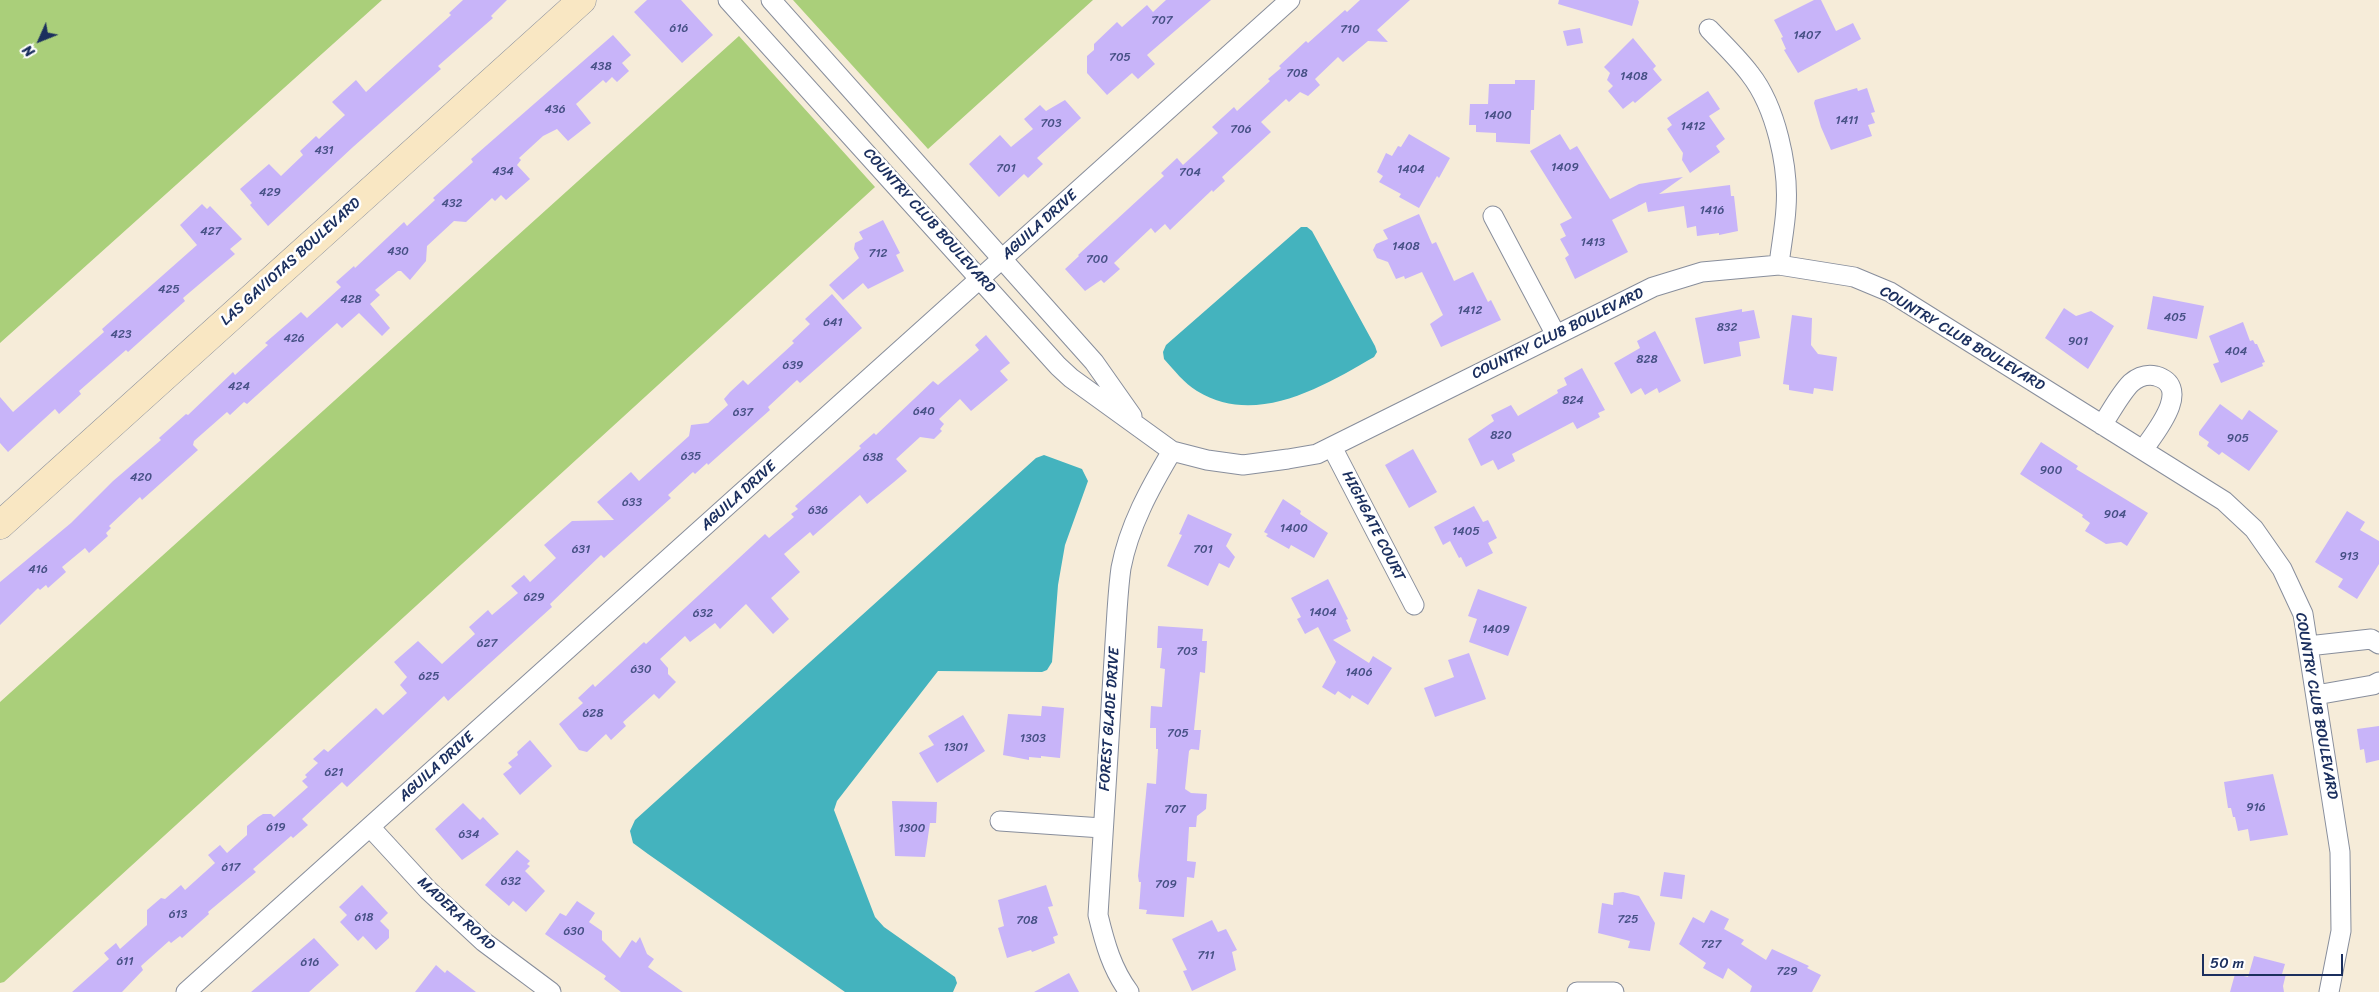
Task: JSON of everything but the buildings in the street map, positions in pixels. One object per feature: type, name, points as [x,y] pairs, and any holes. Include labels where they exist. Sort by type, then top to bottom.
[{"type":"street","name":"LAS GAVIOTAS BOULEVARD","points":[[0,525],[582,0]]},
{"type":"street","name":"COUNTRY CLUB BOULEVARD","points":[[728,0],[1065,372],[1172,451],[1207,460],[1244,465],[1317,454],[1653,287],[1702,272],[1779,265],[1854,277],[1890,292],[2224,501],[2254,529],[2282,570],[2303,614],[2340,852],[2341,932],[2328,992]]},
{"type":"street","name":"COUNTRY CLUB BOULEVARD","points":[[771,0],[1094,362],[1141,429]]},
{"type":"street","name":"AGUILA DRIVE","points":[[186,992],[1290,0]]},
{"type":"street","points":[[1709,29],[1751,74],[1768,104],[1776,130],[1785,174],[1786,207],[1779,265]]},
{"type":"street","points":[[1493,216],[1556,335]]},
{"type":"street","points":[[2102,425],[2131,384],[2140,377],[2150,375],[2161,378],[2169,387],[2173,398],[2170,409],[2143,450]]},
{"type":"street","name":"HIGHGATE COURT","points":[[1332,447],[1414,605]]},
{"type":"street","name":"FOREST GLADE DRIVE","points":[[1130,992],[1121,981],[1106,950],[1098,915],[1102,828],[1121,568],[1140,511],[1150,488],[1172,451]]},
{"type":"street","points":[[2308,646],[2371,639],[2379,644]]},
{"type":"street","points":[[2316,695],[2373,685],[2379,682]]},
{"type":"street","points":[[1000,821],[1102,828]]},
{"type":"street","name":"MADERA ROAD","points":[[370,827],[428,890],[484,942],[551,992]]},
{"type":"street","points":[[1577,992],[1614,992]]},
{"type":"green space","points":[[0,0],[382,0],[0,343]]},
{"type":"green space","points":[[793,0],[1093,0],[928,149]]},
{"type":"green space","points":[[739,36],[875,187],[4,982],[0,983],[0,702]]},
{"type":"water","points":[[1301,227],[1307,227],[1312,231],[1375,346],[1377,352],[1374,357],[1311,390],[1288,399],[1265,404],[1242,405],[1219,401],[1192,388],[1164,359],[1163,352],[1166,345]]},
{"type":"water","points":[[1044,455],[1082,469],[1088,481],[1065,545],[1058,585],[1052,662],[1047,670],[1042,672],[938,671],[837,801],[834,810],[875,917],[884,927],[955,977],[957,983],[953,992],[845,992],[633,843],[630,831],[635,820],[1036,458]]}]
